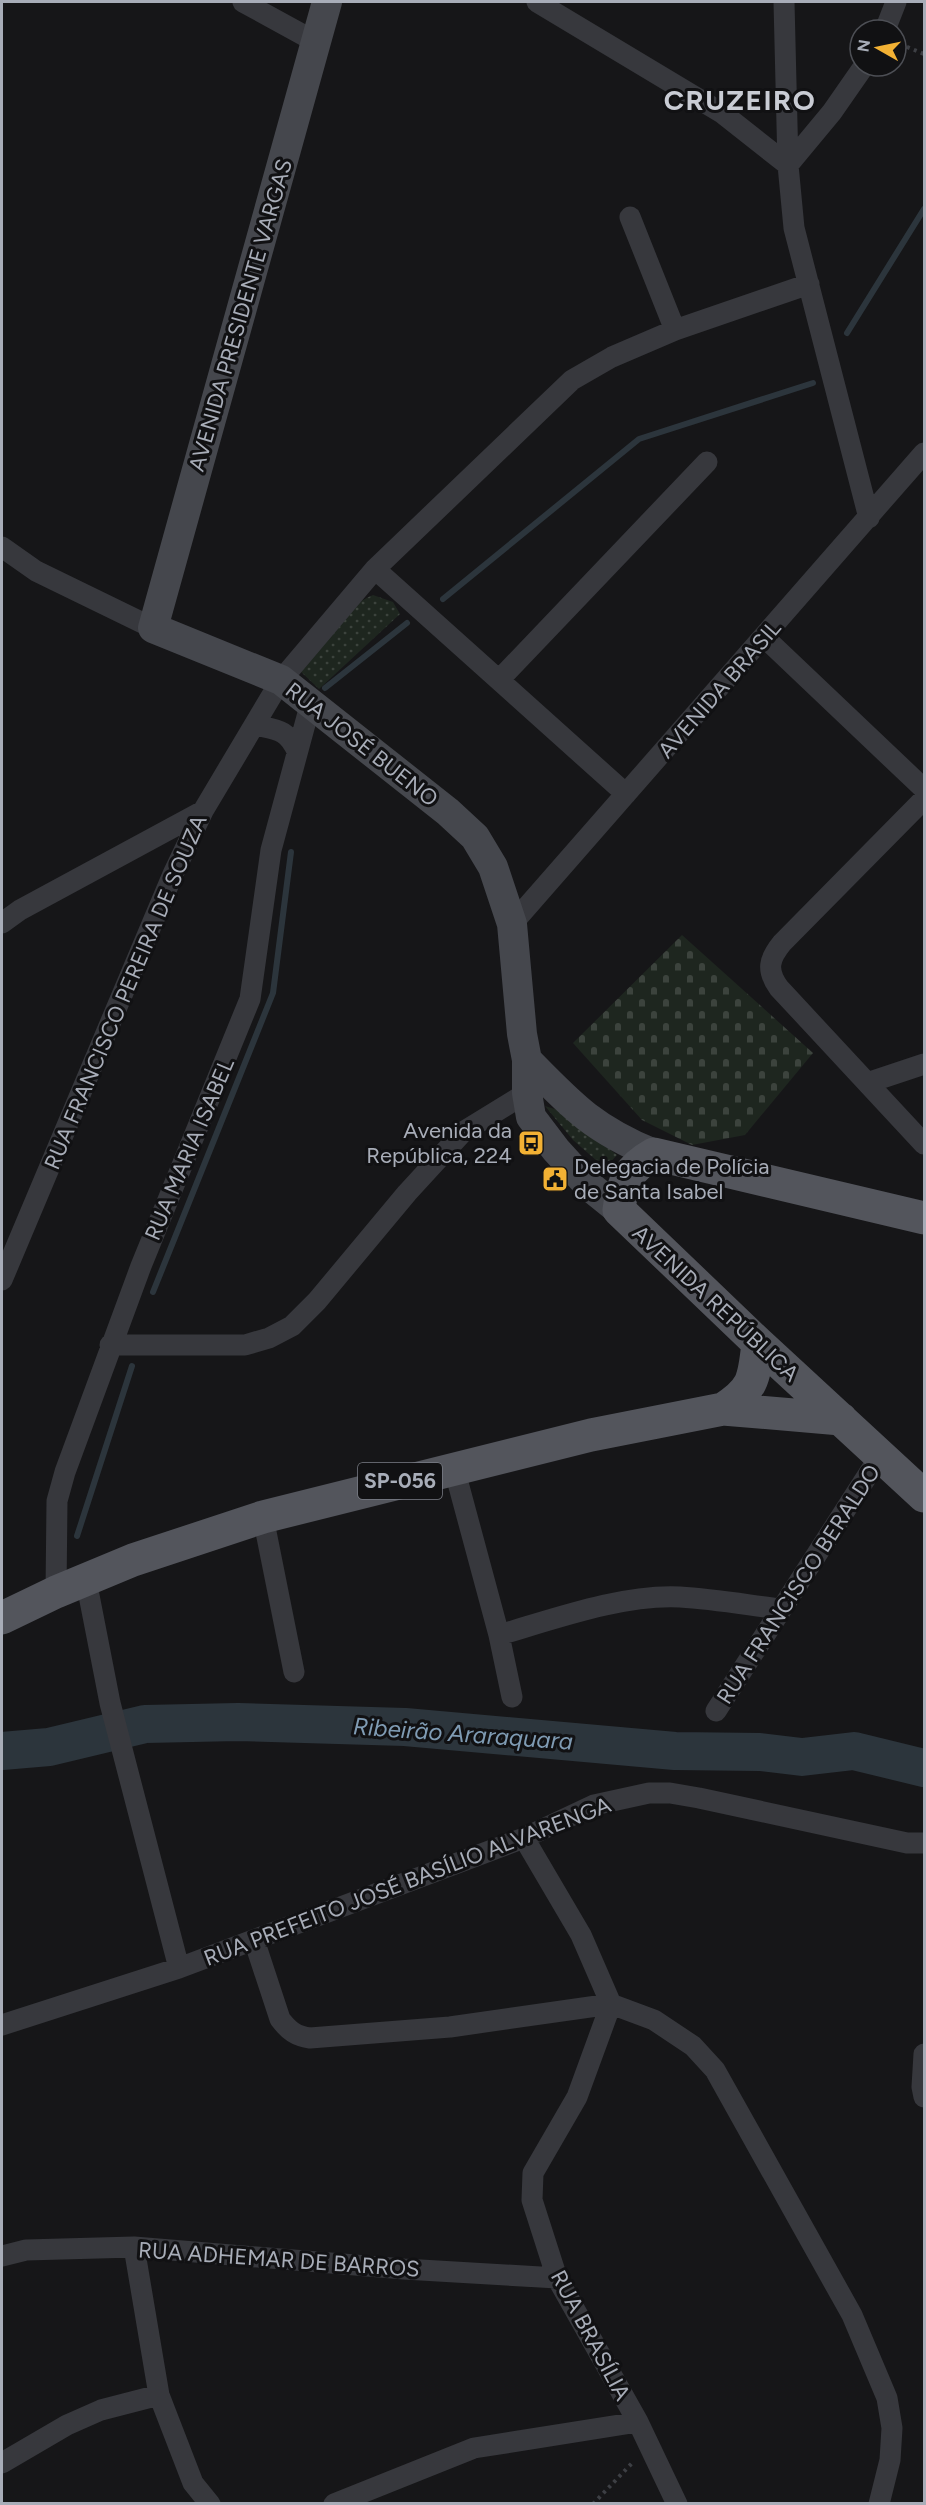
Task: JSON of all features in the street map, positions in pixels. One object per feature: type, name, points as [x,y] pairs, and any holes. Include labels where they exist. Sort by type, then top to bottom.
[{"type":"main road","points":[[619,1210],[620,1195],[627,1179],[637,1164],[654,1154],[924,1218]]},
{"type":"main road","name":"AVENIDA REPÚBLICA","points":[[619,1210],[758,1343],[924,1496]]},
{"type":"main road","name":"SP-056","points":[[723,1409],[742,1397],[751,1385],[758,1343]]},
{"type":"main road","name":"SP-056","points":[[2,1618],[56,1592],[133,1560],[263,1517],[591,1435],[723,1409],[842,1419]]},
{"type":"street","points":[[243,2],[316,42]]},
{"type":"street","name":"AVENIDA PRESIDENTE VARGAS","points":[[153,628],[327,2]]},
{"type":"street","points":[[537,2],[722,114],[788,165]]},
{"type":"street","points":[[784,2],[788,165],[794,228],[869,518]]},
{"type":"street","points":[[890,18],[896,2]]},
{"type":"street","points":[[788,165],[832,112],[856,78]]},
{"type":"street","points":[[630,217],[675,330]]},
{"type":"street","name":"RUA FRANCISCO PEREIRA DE SOUZA","points":[[2,1280],[173,874],[203,811],[281,680],[375,569],[572,380],[612,357],[675,330],[809,284]]},
{"type":"street","name":"AVENIDA BRASIL","points":[[512,924],[924,453]]},
{"type":"street","points":[[500,679],[707,462]]},
{"type":"street","name":"RUA JOSÉ BUENO","points":[[2,547],[36,571],[153,628],[281,680],[448,812],[475,837],[493,867],[512,924],[522,1034],[533,1077]]},
{"type":"street","points":[[375,569],[626,794]]},
{"type":"street","points":[[764,637],[924,789]]},
{"type":"street","name":"RUA MARIA ISABEL","points":[[56,1592],[57,1501],[110,1345],[250,999],[272,850],[311,702]]},
{"type":"street","points":[[255,725],[282,731],[291,737],[297,751]]},
{"type":"street","points":[[924,799],[782,943],[772,955],[769,966],[772,978],[779,988],[870,1083],[924,1144]]},
{"type":"street","points":[[2,923],[20,910],[203,811]]},
{"type":"street","points":[[870,1083],[924,1064]]},
{"type":"street","points":[[110,1345],[245,1345],[269,1338],[292,1326],[317,1301],[407,1192],[463,1132],[533,1077],[597,1125],[654,1154]]},
{"type":"street","name":"AVENIDA REPÚBLICA","points":[[533,1077],[531,1117],[588,1185],[619,1210]]},
{"type":"street","name":"RUA FRANCISCO BERALDO","points":[[716,1711],[880,1456]]},
{"type":"street","points":[[454,1468],[499,1635],[512,1697]]},
{"type":"street","points":[[263,1517],[294,1672]]},
{"type":"street","points":[[86,1580],[119,1741],[179,1968]]},
{"type":"street","points":[[499,1635],[599,1607],[645,1599],[678,1597],[781,1609]]},
{"type":"street","name":"RUA PREFEITO JOSÉ BASÍLIO ALVARENGA","points":[[2,2025],[179,1968],[524,1838],[594,1805],[649,1793],[670,1793],[907,1843],[924,1844]]},
{"type":"street","points":[[524,1838],[581,1935],[611,2004]]},
{"type":"street","points":[[254,1940],[280,2019],[298,2036],[310,2038],[450,2027],[611,2004],[654,2020],[693,2046],[715,2070],[852,2315],[887,2398],[892,2428],[890,2460],[879,2504]]},
{"type":"street","name":"RUA BRASÍLIA","points":[[611,2004],[577,2097],[541,2156],[531,2186],[532,2200],[557,2278],[638,2422],[677,2504]]},
{"type":"street","points":[[924,2054],[922,2087],[924,2097]]},
{"type":"street","points":[[135,2247],[159,2395],[193,2483],[210,2504]]},
{"type":"street","name":"RUA ADHEMAR DE BARROS","points":[[2,2256],[26,2250],[135,2247],[404,2270],[557,2278]]},
{"type":"street","points":[[2,2463],[67,2425],[101,2410],[159,2395]]},
{"type":"street","points":[[334,2504],[474,2448],[638,2422]]},
{"type":"path","points":[[908,48],[924,54]]},
{"type":"path","points":[[594,2504],[648,2446]]},
{"type":"green space","points":[[373,595],[393,602],[400,614],[319,689],[299,670],[341,618],[361,601]]},
{"type":"green space","points":[[682,935],[813,1053],[745,1135],[692,1145],[642,1120],[573,1043]]},
{"type":"green space","points":[[545,1106],[561,1111],[617,1155],[605,1168],[573,1140]]},
{"type":"waterway","points":[[847,333],[924,209]]},
{"type":"waterway","points":[[443,599],[639,439],[813,383]]},
{"type":"waterway","points":[[325,688],[407,623]]},
{"type":"waterway","points":[[153,1292],[273,993],[291,852]]},
{"type":"waterway","points":[[77,1536],[132,1366]]},
{"type":"waterway","name":"Ribeirão Araraquara","points":[[2,1751],[49,1747],[145,1724],[238,1722],[405,1727],[675,1751],[760,1752],[802,1757],[854,1751],[924,1768]]},
{"type":"place","name":"Avenida da República, 224","points":[[531,1143]]},
{"type":"place","name":"Delegacia de Polícia de Santa Isabel","points":[[555,1179]]},
{"type":"district","name":"CRUZEIRO","points":[[740,100]]}]
